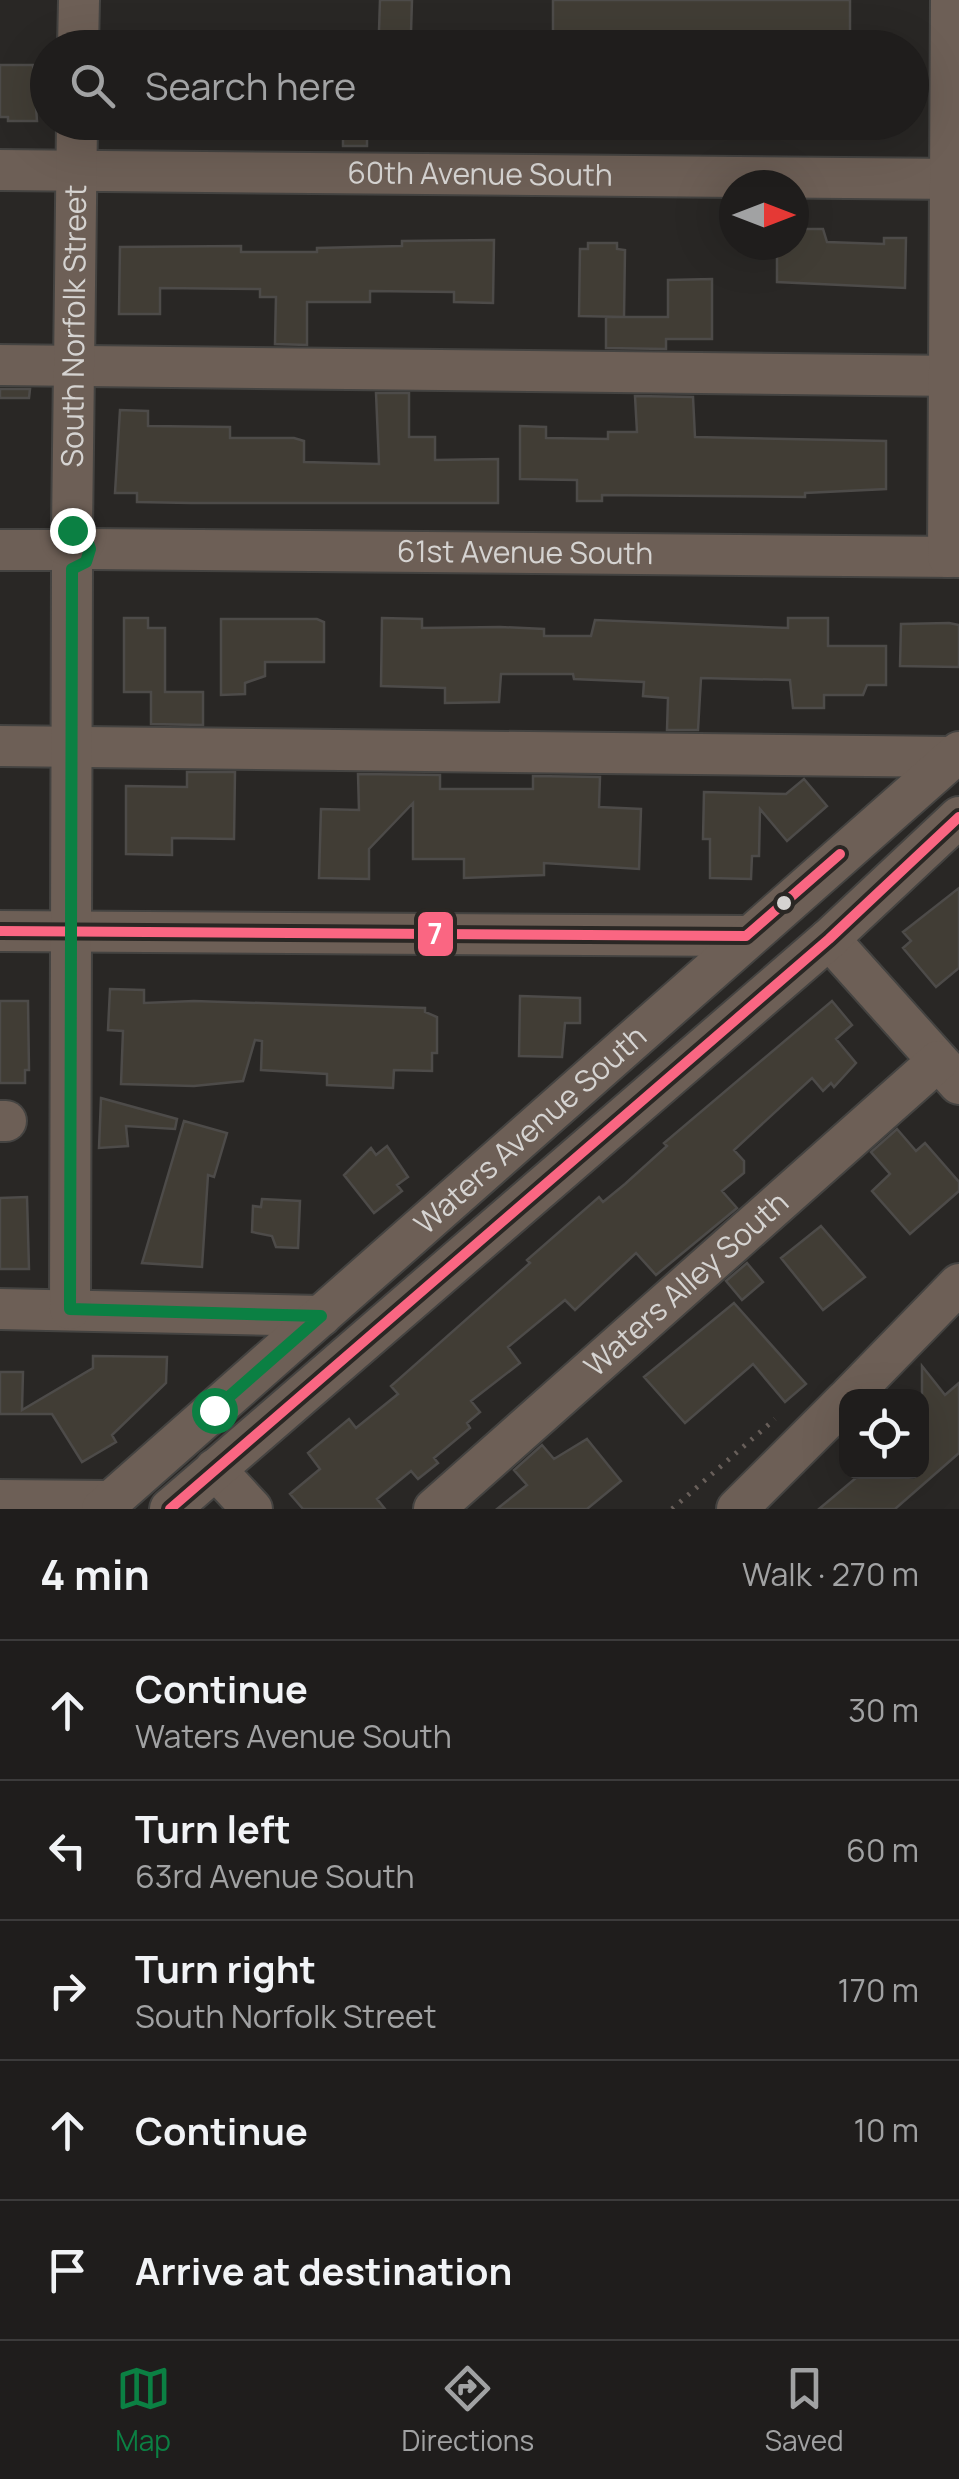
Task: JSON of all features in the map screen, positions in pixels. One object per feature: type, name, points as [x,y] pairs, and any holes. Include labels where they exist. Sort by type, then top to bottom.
[{"type":"street","points":[[78,30],[79,0]]},
{"type":"street","points":[[951,0],[954,557]]},
{"type":"street","name":"South Norfolk Street","points":[[70,1309],[77,140]]},
{"type":"street","name":"60th Avenue South","points":[[0,170],[954,179]]},
{"type":"street","points":[[0,366],[954,376]]},
{"type":"street","name":"61st Avenue South","points":[[0,550],[954,557]]},
{"type":"street","points":[[0,746],[955,755]]},
{"type":"street","name":"Waters Avenue South","points":[[106,1505],[955,755]]},
{"type":"street","name":"Waters Avenue South","points":[[170,1509],[829,939],[959,817]]},
{"type":"street","points":[[0,931],[746,936]]},
{"type":"street","points":[[829,939],[949,1072]]},
{"type":"street","name":"Waters Alley South","points":[[434,1509],[949,1072]]},
{"type":"street","points":[[858,1389],[941,1317],[959,1284]]},
{"type":"street","points":[[0,1308],[321,1316]]},
{"type":"street","points":[[737,1509],[839,1407]]},
{"type":"street","points":[[215,1469],[252,1509]]},
{"type":"street","points":[[0,1500],[106,1505]]},
{"type":"building","points":[[380,0],[412,0],[411,30],[379,30]]},
{"type":"building","points":[[553,0],[850,0],[850,30],[553,30]]},
{"type":"building","points":[[0,65],[30,65],[30,121],[0,117]]},
{"type":"building","points":[[343,140],[367,140],[367,146],[343,146]]},
{"type":"building","points":[[809,229],[823,229],[827,242],[884,244],[884,238],[906,238],[905,288],[777,282],[777,260],[809,260]]},
{"type":"building","points":[[494,240],[493,303],[454,302],[454,292],[370,291],[370,302],[307,302],[307,345],[275,344],[276,297],[260,297],[260,289],[160,288],[160,314],[119,314],[120,247],[241,246],[241,252],[317,252],[317,248],[402,246],[402,241]]},
{"type":"building","points":[[588,243],[617,243],[617,249],[625,250],[624,317],[579,316],[580,249],[588,249]]},
{"type":"building","points":[[712,279],[712,339],[666,339],[666,349],[606,348],[606,317],[668,317],[668,280]]},
{"type":"building","points":[[0,389],[30,389],[29,398],[0,398]]},
{"type":"building","points":[[376,393],[409,393],[409,437],[435,437],[435,460],[498,459],[498,503],[137,502],[137,493],[115,493],[120,410],[148,411],[148,426],[230,427],[230,438],[294,438],[304,441],[304,462],[379,464]]},
{"type":"building","points":[[635,396],[693,397],[695,437],[886,441],[886,489],[805,493],[805,497],[602,495],[602,501],[577,501],[577,480],[520,479],[520,426],[546,427],[546,438],[608,439],[608,432],[637,432]]},
{"type":"building","points":[[124,618],[148,618],[148,628],[165,628],[165,692],[203,692],[203,725],[151,724],[151,692],[124,692]]},
{"type":"building","points":[[382,618],[422,619],[422,628],[544,629],[544,636],[591,636],[595,620],[788,628],[788,618],[828,618],[828,646],[886,646],[886,685],[867,685],[863,695],[824,695],[824,708],[793,708],[790,680],[701,678],[698,730],[667,730],[668,698],[643,696],[644,682],[574,679],[573,674],[501,674],[499,702],[445,703],[445,688],[381,686]]},
{"type":"building","points":[[221,619],[317,619],[324,622],[324,662],[265,662],[265,676],[245,683],[245,694],[221,695]]},
{"type":"building","points":[[901,624],[959,625],[959,667],[900,666]]},
{"type":"building","points":[[187,772],[235,772],[234,839],[172,838],[172,855],[126,854],[126,786],[187,787]]},
{"type":"building","points":[[358,774],[440,775],[440,789],[533,789],[533,776],[600,777],[599,807],[641,809],[639,869],[544,863],[544,875],[464,878],[464,859],[413,859],[413,803],[369,849],[369,879],[319,878],[321,809],[359,810]]},
{"type":"building","points":[[804,779],[827,806],[787,841],[760,809],[759,856],[752,856],[751,879],[710,878],[710,839],[703,839],[704,792],[786,794]]},
{"type":"building","points":[[959,888],[959,968],[936,987],[903,948],[911,941],[903,932]]},
{"type":"building","points":[[110,989],[144,990],[144,1003],[425,1008],[425,1012],[437,1017],[437,1053],[432,1053],[432,1071],[394,1070],[393,1088],[327,1085],[327,1074],[261,1070],[262,1041],[255,1040],[243,1081],[194,1086],[121,1084],[123,1031],[108,1030]]},
{"type":"building","points":[[520,996],[580,998],[580,1023],[565,1023],[562,1057],[519,1056]]},
{"type":"building","points":[[0,1001],[28,1001],[29,1070],[25,1070],[25,1083],[0,1083]]},
{"type":"building","points":[[832,1001],[852,1025],[836,1039],[856,1063],[834,1087],[831,1083],[823,1091],[812,1078],[734,1150],[744,1161],[744,1173],[722,1191],[737,1208],[656,1275],[636,1253],[575,1310],[565,1300],[508,1347],[520,1363],[471,1401],[480,1412],[467,1423],[470,1428],[434,1458],[438,1463],[418,1479],[411,1471],[377,1499],[385,1509],[303,1509],[290,1494],[320,1469],[308,1453],[349,1419],[356,1428],[398,1394],[391,1386],[530,1263],[527,1260],[599,1197],[603,1202],[625,1184],[667,1146],[664,1143]]},
{"type":"building","points":[[101,1098],[177,1119],[175,1129],[126,1126],[128,1146],[99,1148]]},
{"type":"building","points":[[184,1121],[227,1133],[214,1177],[208,1175],[202,1267],[142,1263]]},
{"type":"building","points":[[897,1129],[916,1151],[925,1143],[959,1182],[959,1191],[910,1234],[872,1191],[890,1174],[871,1152]]},
{"type":"building","points":[[387,1146],[408,1177],[397,1185],[402,1191],[374,1213],[344,1175],[371,1148],[376,1155]]},
{"type":"building","points":[[27,1197],[29,1269],[0,1269],[0,1198]]},
{"type":"building","points":[[262,1199],[300,1201],[298,1248],[276,1247],[272,1236],[252,1232],[253,1206],[261,1207]]},
{"type":"building","points":[[821,1226],[865,1277],[823,1310],[781,1258]]},
{"type":"building","points":[[747,1263],[763,1282],[742,1300],[726,1281]]},
{"type":"building","points":[[734,1303],[806,1384],[785,1402],[753,1364],[685,1423],[644,1377]]},
{"type":"building","points":[[93,1356],[167,1357],[166,1383],[112,1435],[116,1442],[82,1462],[52,1414],[0,1414],[0,1372],[23,1372],[22,1410],[93,1368]]},
{"type":"building","points":[[922,1366],[945,1395],[959,1383],[959,1453],[895,1509],[819,1509],[855,1479],[929,1479],[929,1389],[922,1389]]},
{"type":"building","points":[[587,1439],[621,1481],[587,1509],[497,1509],[527,1485],[514,1470],[542,1445],[554,1459]]},
{"type":"transit line","name":"7","points":[[170,1509],[829,939],[959,817]]},
{"type":"transit line","name":"7","points":[[0,931],[746,936],[840,854]]},
{"type":"route","points":[[72,530],[86,537],[90,556],[72,569],[70,1309],[321,1316],[214,1410]]}]
